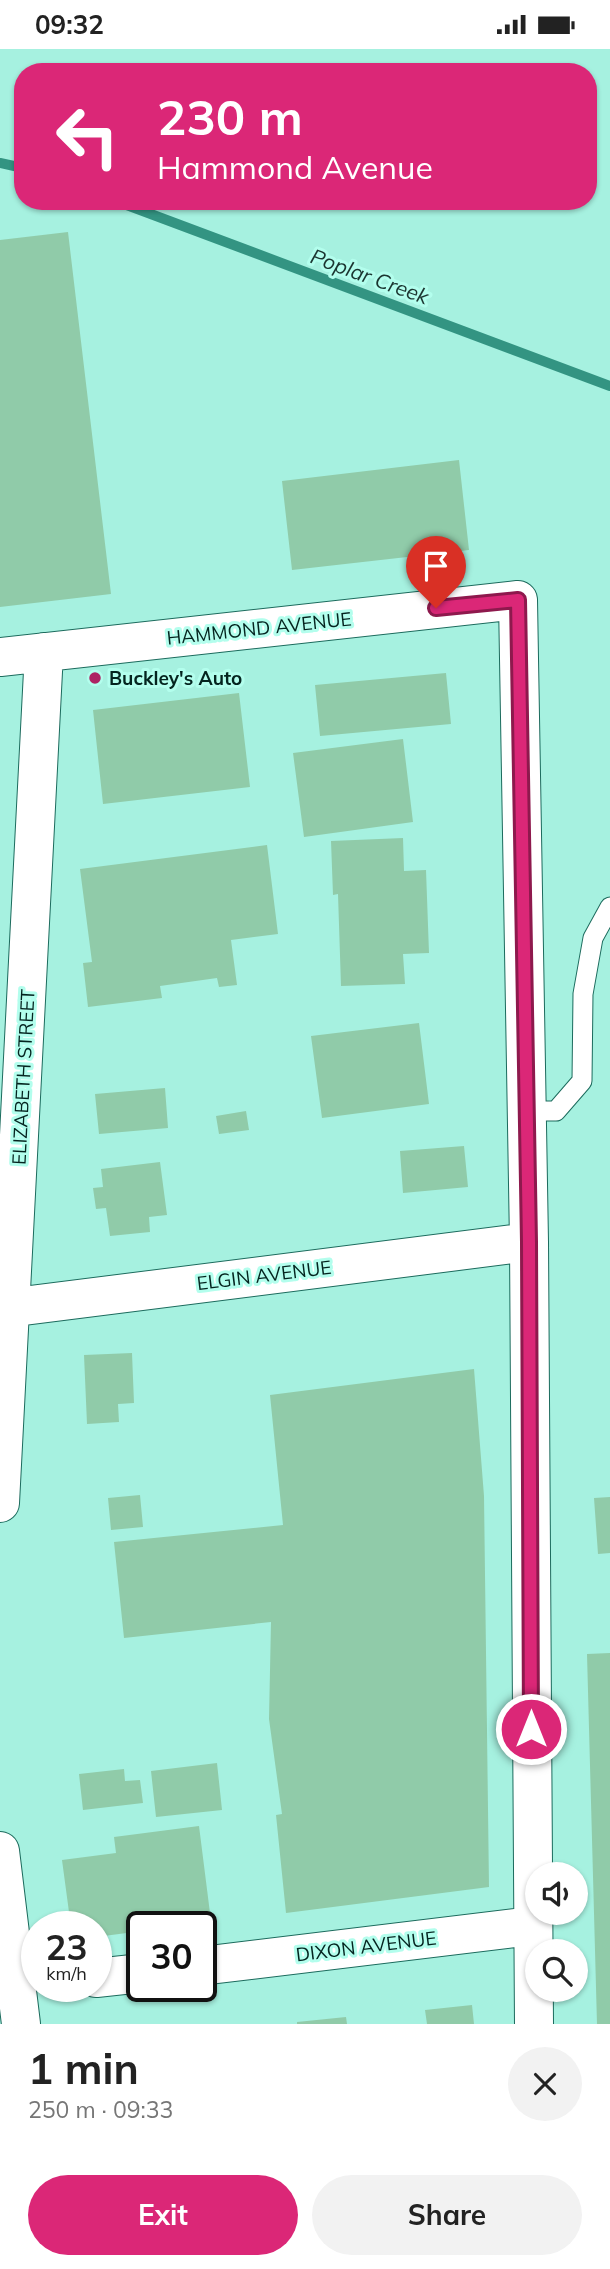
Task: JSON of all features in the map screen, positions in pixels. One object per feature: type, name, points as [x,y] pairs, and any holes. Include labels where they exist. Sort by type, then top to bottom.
[{"type":"street","name":"HAMMOND AVENUE","points":[[0,656],[518,600],[527,1111]]},
{"type":"street","name":"ELIZABETH STREET","points":[[0,1503],[6,1308],[44,652]]},
{"type":"street","points":[[527,1111],[531,1926],[534,2024]]},
{"type":"street","name":"ELGIN AVENUE","points":[[6,1308],[529,1242]]},
{"type":"street","points":[[0,1851],[18,1997]]},
{"type":"street","name":"DIXON AVENUE","points":[[217,1964],[531,1926]]},
{"type":"lane","points":[[527,1111],[556,1111],[582,1081],[583,995],[593,938],[610,907]]},
{"type":"building","points":[[68,232],[111,594],[0,607],[0,240]]},
{"type":"building","points":[[459,460],[469,550],[292,570],[282,481]]},
{"type":"building","points":[[446,673],[451,724],[320,736],[315,685]]},
{"type":"building","points":[[239,693],[250,787],[103,804],[93,710]]},
{"type":"building","points":[[403,739],[413,822],[304,837],[293,753]]},
{"type":"building","points":[[403,838],[404,871],[426,870],[429,953],[403,954],[405,984],[341,986],[338,894],[333,895],[331,841]]},
{"type":"building","points":[[267,845],[278,934],[231,940],[237,985],[219,987],[217,978],[160,986],[162,998],[88,1007],[83,963],[92,962],[80,869]]},
{"type":"building","points":[[419,1023],[429,1104],[322,1118],[311,1036]]},
{"type":"building","points":[[165,1088],[168,1128],[99,1134],[95,1094]]},
{"type":"building","points":[[246,1111],[249,1130],[219,1134],[216,1116]]},
{"type":"building","points":[[464,1146],[468,1187],[403,1193],[400,1151]]},
{"type":"building","points":[[160,1162],[167,1215],[149,1217],[150,1232],[110,1236],[106,1208],[96,1209],[93,1188],[103,1187],[101,1169]]},
{"type":"building","points":[[132,1353],[134,1403],[118,1404],[119,1422],[87,1424],[84,1355]]},
{"type":"building","points":[[474,1369],[484,1496],[489,1887],[286,1913],[276,1815],[282,1814],[269,1719],[271,1622],[124,1638],[114,1542],[283,1525],[270,1395]]},
{"type":"building","points":[[140,1495],[143,1527],[111,1530],[108,1498]]},
{"type":"building","points":[[610,1497],[610,1553],[598,1554],[594,1498]]},
{"type":"building","points":[[610,1653],[610,2024],[597,2024],[587,1654]]},
{"type":"building","points":[[217,1763],[222,1810],[156,1817],[151,1771]]},
{"type":"building","points":[[124,1769],[125,1781],[140,1780],[143,1803],[83,1810],[79,1774]]},
{"type":"building","points":[[199,1826],[210,1911],[126,1911],[126,1933],[112,1935],[112,1911],[69,1911],[62,1860],[116,1853],[114,1837]]},
{"type":"building","points":[[472,2005],[474,2024],[427,2024],[425,2010]]},
{"type":"building","points":[[346,2017],[347,2024],[297,2024],[297,2022]]},
{"type":"waterway","name":"Poplar Creek","points":[[0,163],[14,166]]},
{"type":"waterway","name":"Poplar Creek","points":[[140,210],[610,386]]},
{"type":"place","name":"Buckley's Auto","points":[[95,678]]},
{"type":"route","points":[[436,608],[518,600],[529,1242],[531,1729]]}]
